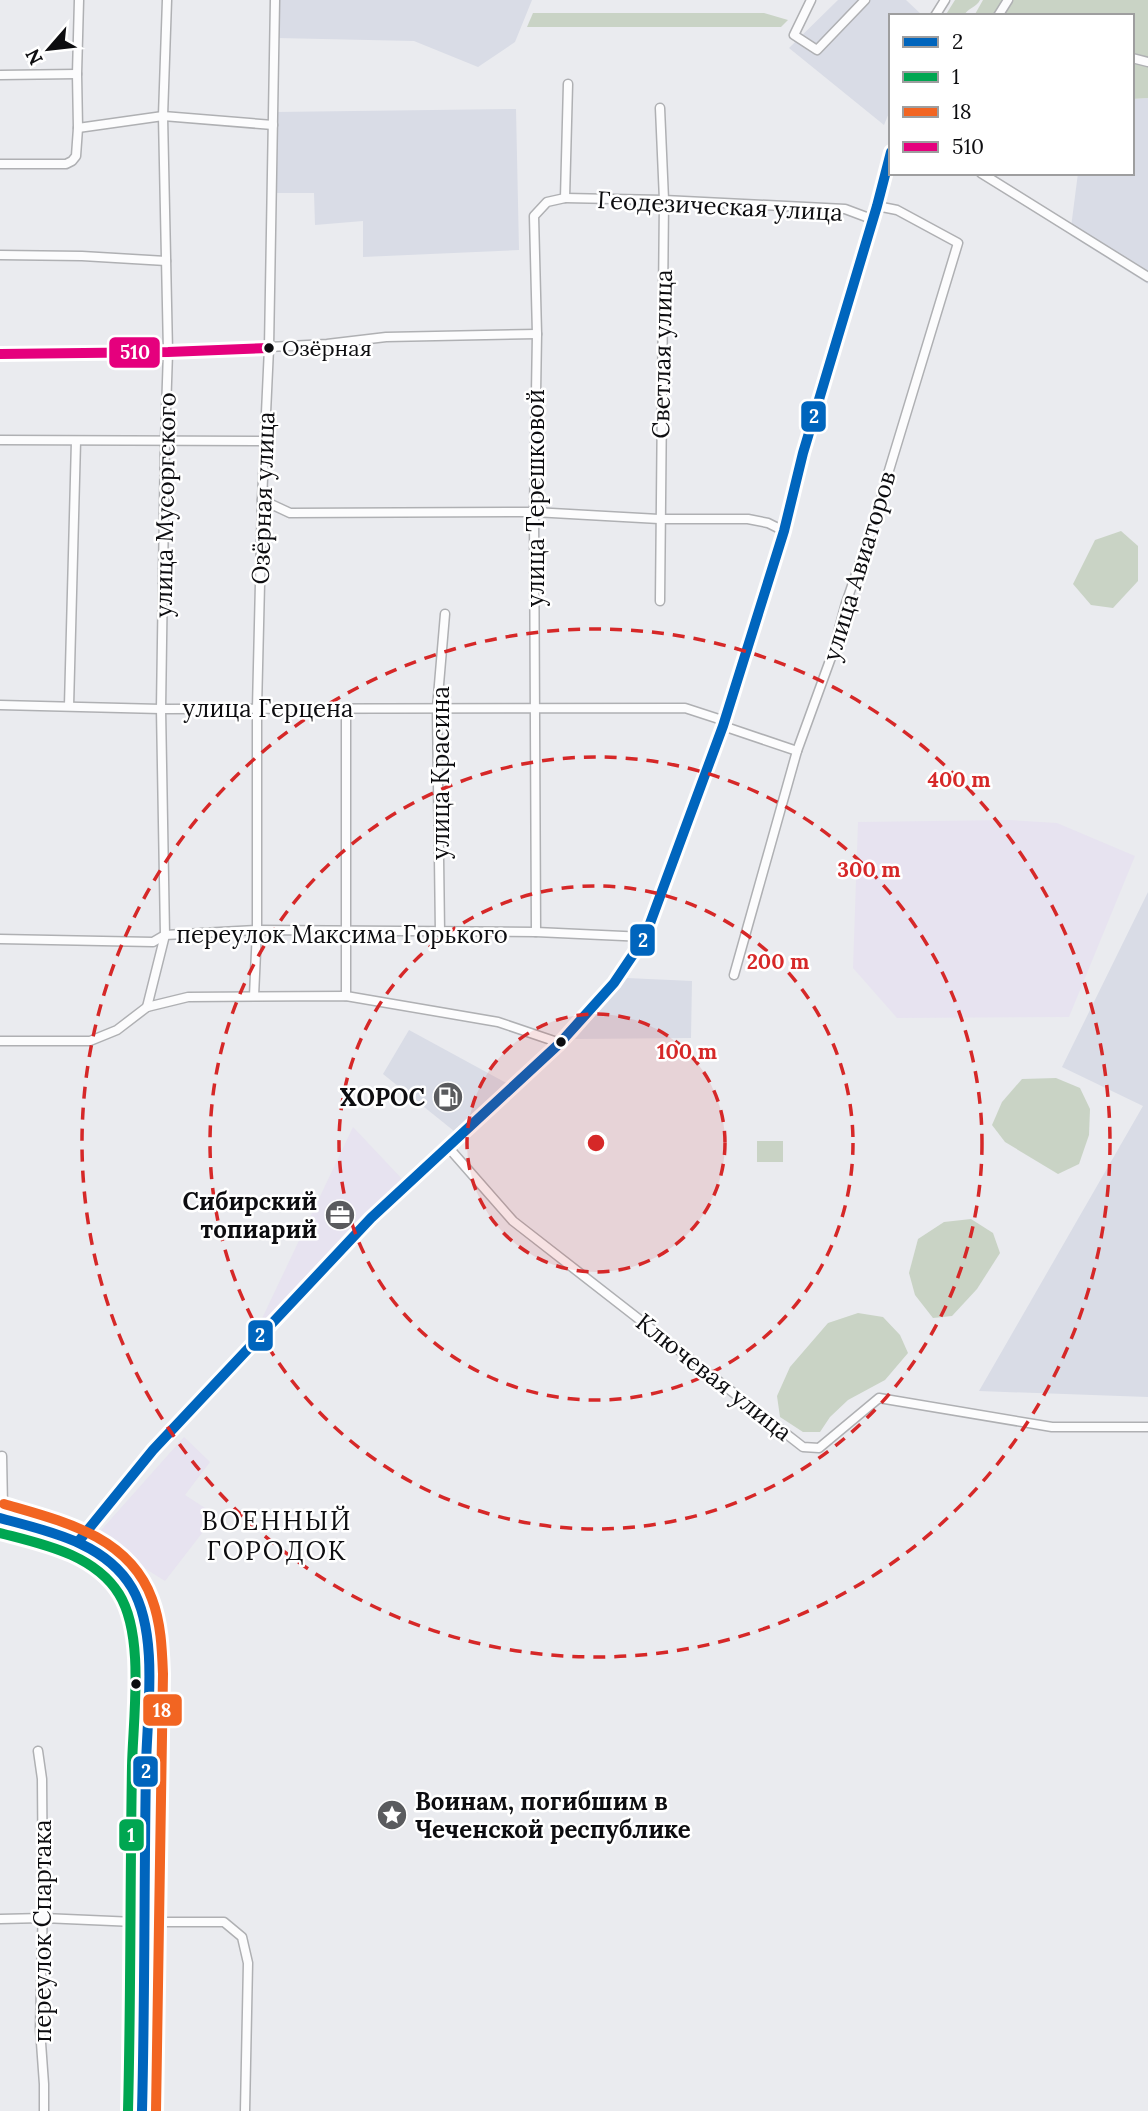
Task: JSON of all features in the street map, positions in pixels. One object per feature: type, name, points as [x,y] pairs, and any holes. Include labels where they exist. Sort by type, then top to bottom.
[{"type":"street","points":[[0,164],[66,164],[76,156],[79,0]]},
{"type":"street","name":"улица Мусоргского","points":[[147,1007],[165,935],[161,709],[168,352],[163,116],[167,0]]},
{"type":"street","name":"Озёрная улица","points":[[254,996],[257,930],[257,708],[269,348],[275,0]]},
{"type":"street","points":[[811,0],[794,35],[817,50],[865,0]]},
{"type":"street","points":[[0,75],[76,74]]},
{"type":"street","points":[[565,198],[568,84]]},
{"type":"street","name":"Светлая улица","points":[[660,108],[664,200],[660,601]]},
{"type":"street","points":[[78,128],[163,116],[273,125]]},
{"type":"street","points":[[78,1542],[153,1450],[371,1219],[560,1043],[614,983],[645,937],[724,724],[784,531],[803,453],[889,159]]},
{"type":"street","points":[[984,175],[1148,277]]},
{"type":"street","name":"Геодезическая улица","points":[[565,198],[845,209],[869,218],[872,223]]},
{"type":"street","name":"улица Терешковой","points":[[536,932],[534,512],[537,334],[534,216],[547,202],[565,198]]},
{"type":"street","name":"улица Авиаторов","points":[[734,975],[797,751],[833,652],[846,603],[879,508],[958,243],[897,211],[877,206]]},
{"type":"street","points":[[0,256],[82,256],[166,261]]},
{"type":"street","points":[[0,354],[168,352],[269,348],[386,337],[537,334]]},
{"type":"street","points":[[0,440],[264,441]]},
{"type":"street","points":[[69,706],[76,440]]},
{"type":"street","points":[[262,500],[290,513],[534,512],[659,519],[748,519],[768,523],[784,531]]},
{"type":"street","name":"улица Красина","points":[[440,932],[438,708],[445,614]]},
{"type":"street","name":"улица Герцена","points":[[0,705],[161,709],[685,708],[797,751]]},
{"type":"street","points":[[346,708],[346,996]]},
{"type":"street","name":"переулок Максима Горького","points":[[0,939],[153,942],[165,935],[257,930],[536,932],[645,937]]},
{"type":"street","points":[[0,1041],[90,1041],[117,1030],[147,1007],[188,997],[346,996],[498,1022],[560,1043]]},
{"type":"street","name":"Ключевая улица","points":[[449,1147],[513,1221],[803,1447],[819,1448],[879,1398],[1052,1427],[1148,1427]]},
{"type":"street","points":[[2,1456],[1,1518],[78,1542],[101,1554],[119,1570],[133,1589],[144,1621],[148,1681],[142,2111]]},
{"type":"street","name":"переулок Спартака","points":[[38,1751],[42,1779],[43,1918],[40,2029],[44,2111]]},
{"type":"street","points":[[0,1919],[224,1922],[242,1937],[248,1963],[245,2111]]},
{"type":"shaded area","points":[[278,0],[532,0],[515,42],[478,67],[414,41],[277,38]]},
{"type":"shaded area","points":[[838,0],[906,0],[921,14],[889,14],[889,113],[884,125],[789,48]]},
{"type":"shaded area","points":[[1148,98],[1148,284],[1070,235],[1078,175],[1134,175],[1134,99]]},
{"type":"shaded area","points":[[516,109],[519,250],[363,257],[363,221],[315,225],[314,193],[275,193],[276,112]]},
{"type":"shaded area","points":[[1009,820],[1057,823],[1135,856],[1069,1017],[897,1018],[853,968],[858,822]]},
{"type":"shaded area","points":[[1148,892],[1148,1397],[979,1391],[1143,1106],[1062,1067]]},
{"type":"shaded area","points":[[627,978],[692,981],[691,1038],[575,1039]]},
{"type":"shaded area","points":[[409,1030],[510,1085],[454,1131],[383,1074]]},
{"type":"shaded area","points":[[353,1127],[402,1179],[257,1329]]},
{"type":"shaded area","points":[[184,1437],[210,1462],[185,1495],[216,1515],[165,1581],[95,1537]]},
{"type":"green space","points":[[955,0],[980,0],[965,14],[946,14]]},
{"type":"green space","points":[[983,0],[1148,0],[1148,98],[1134,99],[1134,14],[975,14]]},
{"type":"green space","points":[[533,13],[764,13],[788,20],[781,27],[527,27]]},
{"type":"green space","points":[[1121,531],[1138,546],[1138,581],[1113,608],[1091,605],[1073,584],[1095,540]]},
{"type":"green space","points":[[1056,1078],[1080,1088],[1090,1109],[1089,1135],[1079,1164],[1058,1174],[1005,1142],[992,1125],[1002,1102],[1022,1079]]},
{"type":"green space","points":[[757,1141],[783,1141],[783,1162],[757,1162]]},
{"type":"green space","points":[[971,1219],[993,1233],[1000,1253],[977,1289],[952,1316],[933,1318],[915,1295],[909,1273],[918,1239],[944,1222]]},
{"type":"green space","points":[[858,1313],[883,1317],[900,1335],[908,1353],[885,1380],[848,1400],[830,1417],[820,1432],[803,1432],[780,1417],[777,1396],[790,1367],[828,1323]]},
{"type":"transit line","name":"2","points":[[78,1542],[153,1450],[371,1218],[560,1043],[614,983],[645,937],[723,726],[784,531],[803,453],[889,160]]},
{"type":"transit line","name":"510","points":[[0,354],[269,348]]},
{"type":"transit line","name":"18","points":[[4,1504],[70,1525],[110,1546],[127,1560],[141,1578],[152,1599],[157,1617],[163,1674],[156,2111]]},
{"type":"transit line","name":"2","points":[[0,1518],[74,1541],[107,1559],[121,1572],[132,1588],[146,1628],[150,1675],[146,1766],[142,2111]]},
{"type":"transit line","name":"1","points":[[0,1533],[50,1547],[96,1569],[119,1594],[132,1632],[136,1678],[132,1766],[128,2111]]},
{"type":"place","name":"Озёрная","points":[[269,348]]},
{"type":"place","name":"ХОРОС","points":[[448,1097]]},
{"type":"place","name":"Сибирский топиарий","points":[[340,1215]]},
{"type":"place","name":"Воинам, погибшим в Чеченской республике","points":[[392,1815]]},
{"type":"district","name":"ВОЕННЫЙ ГОРОДОК","points":[[277,1535]]}]
